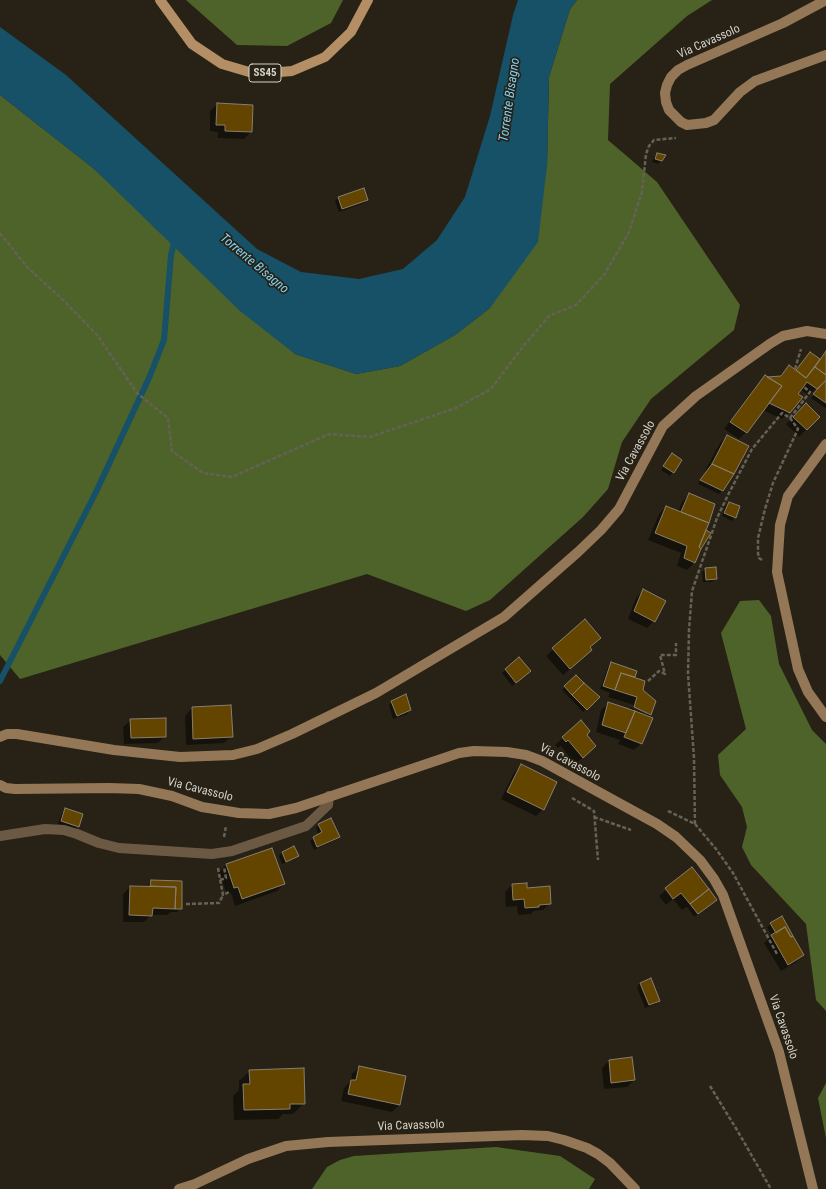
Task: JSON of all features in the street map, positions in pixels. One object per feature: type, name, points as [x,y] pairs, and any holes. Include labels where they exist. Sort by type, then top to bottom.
[{"type":"main road","name":"SS45","points":[[160,0],[192,44],[222,64],[256,74],[292,71],[325,57],[351,32],[368,0]]},
{"type":"main road","name":"Via Cavassolo","points":[[687,125],[675,117],[669,110],[666,102],[665,93],[667,85],[671,77],[678,70],[783,23],[826,0]]},
{"type":"main road","points":[[687,125],[706,123],[714,120],[740,92],[755,82],[826,55]]},
{"type":"main road","name":"Via Cavassolo","points":[[0,737],[7,734],[16,734],[114,750],[180,757],[233,755],[264,746],[376,693],[504,617],[578,552],[601,530],[619,509],[663,426],[696,396],[783,336],[807,332],[826,334]]},
{"type":"main road","points":[[826,444],[788,496],[780,524],[777,572],[798,669],[808,692],[826,717]]},
{"type":"main road","name":"Via Cavassolo","points":[[0,785],[6,788],[15,789],[138,789],[172,796],[202,807],[229,812],[269,814],[296,808],[458,753],[490,751],[526,755],[542,761],[657,824],[676,837],[700,860],[714,879],[723,895],[780,1052],[813,1189]]},
{"type":"main road","name":"Via Cavassolo","points":[[179,1189],[195,1184],[248,1159],[286,1146],[328,1142],[538,1135],[564,1140],[598,1154],[618,1171],[635,1189]]},
{"type":"street","points":[[0,836],[45,829],[64,830],[119,848],[199,854],[219,853],[232,851],[306,826],[328,806],[329,796]]},
{"type":"path","points":[[0,234],[27,267],[63,300],[98,336],[137,393],[168,418],[172,451],[203,473],[232,477],[330,434],[370,437],[456,408],[491,389],[521,349],[549,316],[576,305],[604,275],[629,232],[642,192],[646,154],[649,146],[654,140],[677,138],[686,130],[687,125]]},
{"type":"path","points":[[645,818],[654,809],[670,811],[695,824],[694,758],[688,674],[692,591],[717,518],[752,449],[782,412],[790,418],[810,392],[804,387]]},
{"type":"path","points":[[648,681],[659,671],[665,674],[660,655],[676,654],[676,643]]},
{"type":"path","points":[[577,801],[594,811],[598,860]]},
{"type":"path","points":[[186,904],[219,904],[223,895],[218,864],[219,853],[229,812]]},
{"type":"path","points":[[594,817],[633,831]]},
{"type":"path","points":[[223,895],[229,892]]},
{"type":"path","points":[[710,1086],[770,1189]]},
{"type":"green space","points":[[186,0],[343,0],[331,23],[287,46],[237,45]]},
{"type":"green space","points":[[577,0],[712,0],[687,16],[610,84],[608,140],[657,182],[740,305],[734,330],[651,399],[622,442],[608,489],[583,517],[490,600],[466,611],[367,574],[20,679],[0,655],[0,95],[93,168],[295,354],[356,374],[400,366],[455,335],[490,308],[547,166],[549,77],[570,9]]},
{"type":"green space","points":[[759,600],[771,616],[779,664],[812,730],[826,744],[826,1011],[816,1000],[806,924],[751,865],[742,847],[747,827],[742,807],[720,775],[718,755],[746,729],[721,633],[740,601]]},
{"type":"green space","points":[[826,1083],[826,1138],[818,1098]]},
{"type":"green space","points":[[496,1147],[560,1156],[595,1179],[589,1189],[312,1189],[327,1167],[340,1160],[354,1156]]},
{"type":"water","name":"Torrente Bisagno","points":[[518,0],[577,0],[570,9],[549,77],[547,166],[538,242],[490,308],[455,335],[400,366],[356,374],[295,354],[240,311],[93,168],[0,95],[0,27],[66,75],[257,249],[301,272],[359,279],[403,269],[437,240],[465,197],[490,116],[513,15]]},
{"type":"building","points":[[217,103],[253,105],[252,132],[225,131],[225,125],[216,125]]},
{"type":"building","points":[[657,153],[666,155],[662,161],[655,159]]},
{"type":"building","points":[[364,188],[368,200],[342,209],[338,197]]},
{"type":"building","points":[[826,351],[826,375],[815,367]]},
{"type":"building","points":[[810,352],[820,359],[806,378],[796,370]]},
{"type":"building","points":[[789,365],[806,378],[815,367],[826,375],[826,380],[817,389],[807,382],[798,394],[803,397],[790,413],[769,403],[782,386],[767,377],[781,376]]},
{"type":"building","points":[[765,375],[782,386],[747,433],[730,422]]},
{"type":"building","points":[[826,380],[826,403],[813,394]]},
{"type":"building","points":[[806,403],[820,417],[807,430],[793,417]]},
{"type":"building","points":[[727,435],[749,446],[734,474],[712,464]]},
{"type":"building","points":[[672,453],[682,460],[674,473],[663,466]]},
{"type":"building","points":[[712,464],[734,474],[723,491],[700,480]]},
{"type":"building","points":[[689,493],[715,504],[709,523],[681,512]]},
{"type":"building","points":[[729,502],[740,506],[736,518],[724,513]]},
{"type":"building","points":[[666,506],[709,523],[699,547],[701,549],[695,563],[684,558],[687,546],[655,533]]},
{"type":"building","points":[[706,530],[711,533],[701,549],[699,547]]},
{"type":"building","points":[[716,567],[717,579],[706,580],[705,568]]},
{"type":"building","points":[[643,589],[666,601],[655,622],[634,611]]},
{"type":"building","points":[[585,619],[601,638],[590,647],[592,650],[570,669],[552,648]]},
{"type":"building","points":[[519,657],[531,671],[516,683],[505,669]]},
{"type":"building","points":[[611,662],[637,671],[635,677],[621,673],[615,690],[603,686]]},
{"type":"building","points":[[621,673],[645,681],[643,690],[656,701],[651,715],[634,707],[637,697],[615,690]]},
{"type":"building","points":[[576,675],[584,683],[572,695],[564,686]]},
{"type":"building","points":[[584,683],[600,697],[587,710],[572,695]]},
{"type":"building","points":[[406,694],[411,710],[397,716],[391,701]]},
{"type":"building","points":[[608,702],[635,711],[626,733],[602,725]]},
{"type":"building","points":[[231,705],[233,737],[193,739],[192,707]]},
{"type":"building","points":[[635,711],[653,718],[642,744],[624,737]]},
{"type":"building","points":[[166,718],[166,737],[131,738],[130,719]]},
{"type":"building","points":[[581,720],[590,731],[587,735],[596,746],[583,758],[568,740],[566,742],[562,737]]},
{"type":"building","points":[[521,764],[557,782],[544,810],[507,792]]},
{"type":"building","points":[[65,808],[83,814],[79,827],[61,821]]},
{"type":"building","points":[[331,818],[340,837],[317,847],[313,837],[322,832],[318,824]]},
{"type":"building","points":[[294,846],[299,856],[286,862],[282,852]]},
{"type":"building","points":[[272,848],[285,884],[242,899],[238,887],[234,888],[226,864]]},
{"type":"building","points":[[692,867],[709,889],[690,904],[681,893],[673,899],[665,888]]},
{"type":"building","points":[[151,880],[182,881],[182,909],[175,909],[176,887],[150,886]]},
{"type":"building","points":[[527,883],[527,888],[550,886],[551,904],[525,908],[524,899],[513,900],[512,884]]},
{"type":"building","points":[[130,886],[176,887],[175,909],[153,908],[152,916],[129,915]]},
{"type":"building","points":[[709,889],[717,900],[698,914],[690,904]]},
{"type":"building","points":[[782,916],[793,936],[791,937],[785,927],[776,933],[770,923]]},
{"type":"building","points":[[785,927],[791,937],[793,936],[804,955],[788,965],[771,935]]},
{"type":"building","points":[[651,978],[660,1001],[649,1005],[640,983]]},
{"type":"building","points":[[632,1057],[635,1080],[611,1083],[609,1060]]},
{"type":"building","points":[[359,1066],[406,1076],[400,1105],[348,1094],[351,1080],[356,1080]]},
{"type":"building","points":[[304,1068],[305,1104],[290,1104],[290,1109],[244,1110],[243,1084],[250,1084],[249,1070]]},
{"type":"waterway","points":[[0,681],[96,492],[149,378],[164,340],[171,255],[175,239]]}]
